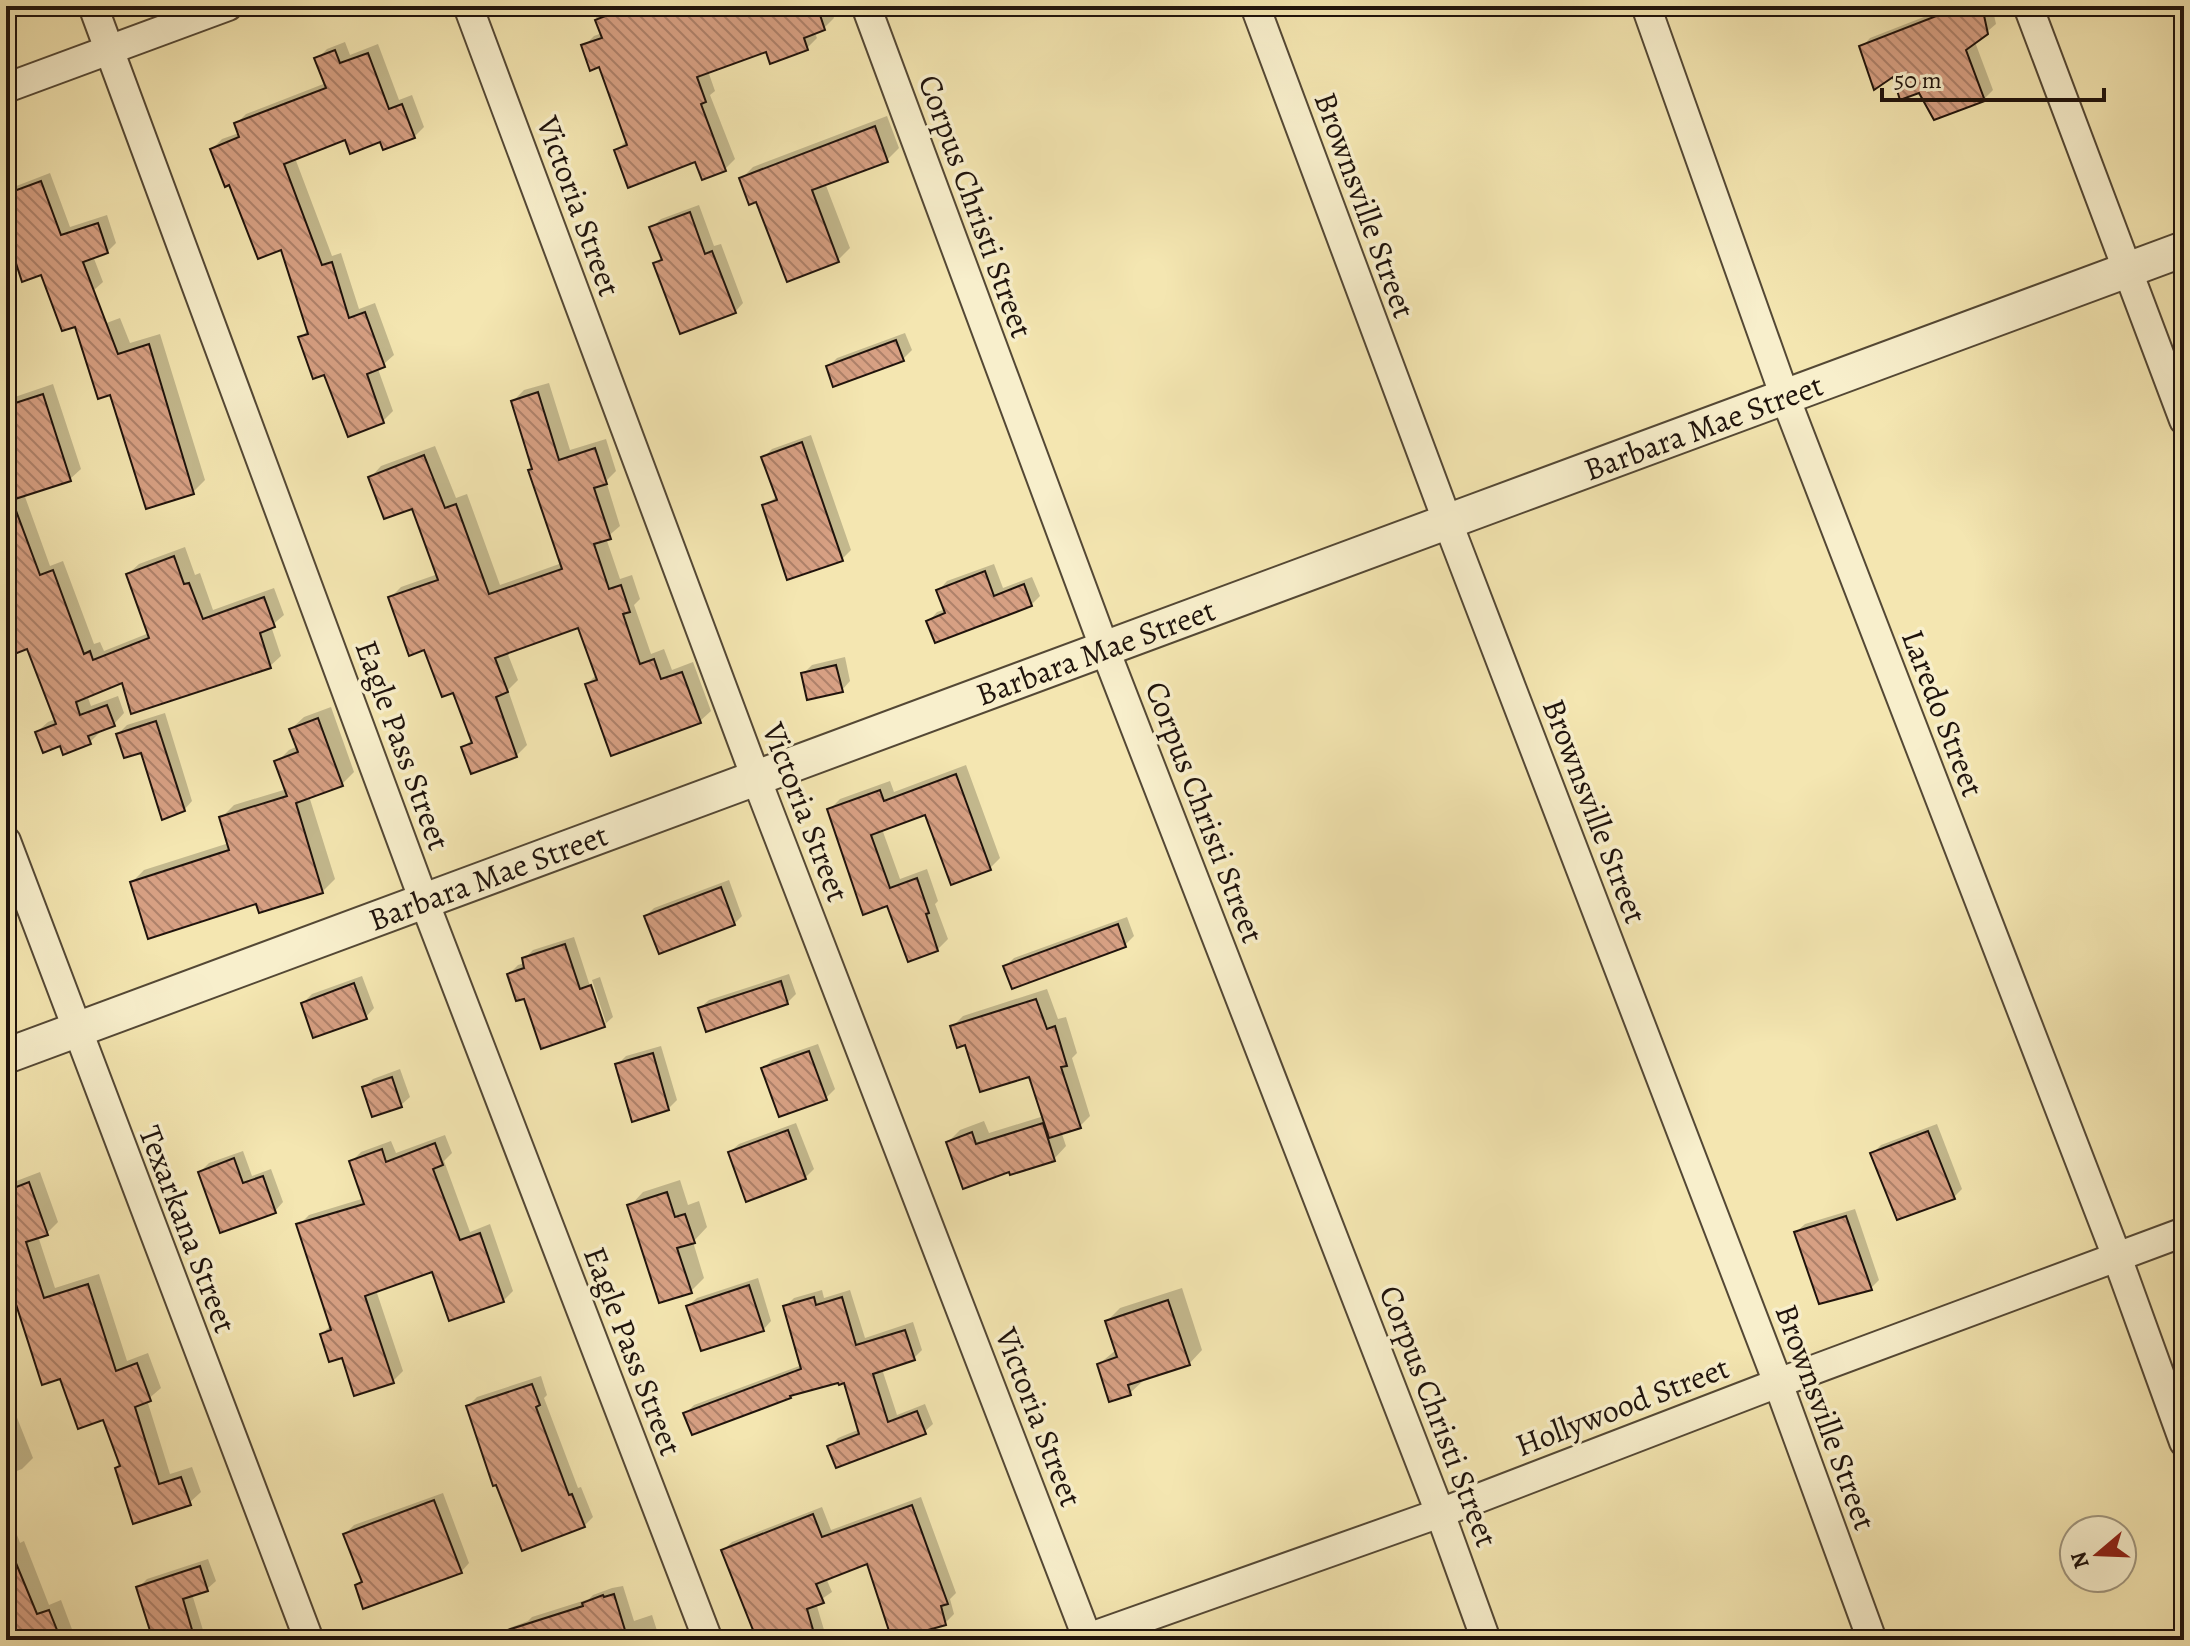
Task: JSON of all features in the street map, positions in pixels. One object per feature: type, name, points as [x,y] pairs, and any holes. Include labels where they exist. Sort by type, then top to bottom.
[{"type":"street","name":"Eagle Pass Street","points":[[93,6],[424,901],[708,1640]]},
{"type":"street","points":[[6,88],[228,6]]},
{"type":"street","name":"Victoria Street","points":[[468,6],[756,778],[1086,1639]]},
{"type":"street","name":"Corpus Christi Street","points":[[866,6],[1104,647],[1440,1513],[1486,1640]]},
{"type":"street","name":"Brownsville Street","points":[[1255,6],[1448,523],[1778,1383],[1872,1640]]},
{"type":"street","name":"Laredo Street","points":[[1646,6],[1785,397],[2117,1257],[2184,1442]]},
{"type":"street","points":[[2028,6],[2184,420]]},
{"type":"street","name":"Barbara Mae Street","points":[[6,1056],[2184,249]]},
{"type":"street","name":"Texarkana Street","points":[[6,841],[309,1640]]},
{"type":"street","name":"Hollywood Street","points":[[1086,1639],[1440,1513],[2184,1232]]},
{"type":"building","points":[[631,6],[817,6],[825,30],[804,38],[808,50],[770,64],[766,52],[697,77],[706,102],[701,104],[726,171],[702,180],[695,162],[628,188],[614,150],[627,145],[599,67],[590,71],[581,45],[602,38],[595,20]]},
{"type":"building","points":[[1962,6],[1982,6],[1988,34],[1966,50],[1985,101],[1934,120],[1919,93],[1900,100],[1893,77],[1874,90],[1859,46]]},
{"type":"building","points":[[335,50],[340,63],[368,53],[389,109],[402,104],[415,138],[383,150],[380,142],[350,154],[345,140],[284,164],[322,265],[332,262],[349,318],[365,312],[385,367],[367,374],[384,423],[348,437],[324,375],[313,379],[298,337],[308,334],[281,250],[258,259],[229,185],[225,187],[210,149],[239,137],[234,123],[326,88],[314,58]]},
{"type":"building","points":[[875,126],[888,162],[812,190],[839,262],[787,282],[756,202],[749,205],[739,178]]},
{"type":"building","points":[[41,181],[61,235],[98,223],[108,253],[83,262],[118,354],[149,344],[194,494],[146,509],[110,395],[98,399],[75,327],[62,331],[41,275],[22,282],[6,232],[6,194]]},
{"type":"building","points":[[690,212],[705,254],[712,251],[736,313],[680,334],[653,263],[662,260],[649,227]]},
{"type":"building","points":[[896,340],[904,361],[833,387],[826,366]]},
{"type":"building","points":[[538,392],[559,460],[595,448],[607,484],[594,488],[611,539],[594,544],[609,589],[621,585],[630,612],[623,614],[640,664],[654,659],[661,679],[682,672],[701,723],[611,756],[585,684],[597,680],[578,628],[495,658],[508,692],[496,697],[517,757],[471,774],[461,747],[472,743],[453,693],[442,697],[424,650],[409,656],[388,597],[438,580],[412,509],[384,519],[368,477],[424,455],[445,508],[456,504],[489,594],[562,569],[528,470],[532,469],[511,401]]},
{"type":"building","points":[[43,394],[71,481],[12,500],[40,575],[53,570],[84,654],[90,651],[93,660],[149,638],[126,574],[174,556],[184,584],[189,583],[203,619],[264,597],[275,627],[260,633],[271,668],[131,714],[122,683],[76,702],[80,715],[107,705],[115,726],[88,736],[91,744],[63,755],[60,746],[43,753],[35,732],[56,724],[27,649],[12,655],[6,637],[6,406]]},
{"type":"building","points":[[802,442],[843,561],[787,580],[762,505],[777,500],[761,457]]},
{"type":"building","points":[[985,571],[994,596],[1024,584],[1032,606],[935,643],[926,621],[945,613],[936,590]]},
{"type":"building","points":[[836,665],[843,692],[807,700],[801,673]]},
{"type":"building","points":[[318,718],[343,786],[296,803],[323,893],[259,913],[256,904],[148,939],[130,882],[229,850],[219,817],[287,796],[274,761],[298,752],[289,729]]},
{"type":"building","points":[[156,721],[185,811],[162,820],[141,753],[124,758],[116,734]]},
{"type":"building","points":[[956,774],[991,870],[951,885],[925,815],[871,835],[890,888],[917,878],[929,913],[926,914],[938,951],[908,962],[887,906],[863,915],[827,809],[880,790],[884,801]]},
{"type":"building","points":[[721,887],[735,925],[659,954],[644,916]]},
{"type":"building","points":[[1118,924],[1126,947],[1012,989],[1003,966]]},
{"type":"building","points":[[565,944],[580,989],[591,985],[605,1027],[541,1049],[524,999],[516,1001],[507,974],[524,968],[522,958]]},
{"type":"building","points":[[781,981],[788,1004],[706,1032],[698,1008]]},
{"type":"building","points":[[354,983],[367,1019],[313,1038],[301,1003]]},
{"type":"building","points":[[1036,999],[1047,1029],[1055,1026],[1067,1066],[1061,1067],[1081,1128],[1049,1138],[1029,1077],[980,1092],[965,1045],[957,1048],[950,1026]]},
{"type":"building","points":[[809,1051],[827,1100],[779,1117],[761,1068]]},
{"type":"building","points":[[653,1053],[669,1110],[632,1122],[615,1064]]},
{"type":"building","points":[[392,1077],[402,1107],[372,1117],[362,1087]]},
{"type":"building","points":[[1043,1123],[1055,1161],[1010,1175],[1009,1172],[963,1189],[946,1142],[972,1132],[976,1144]]},
{"type":"building","points":[[788,1130],[806,1179],[746,1202],[728,1152]]},
{"type":"building","points":[[1928,1131],[1955,1199],[1897,1220],[1870,1153]]},
{"type":"building","points":[[435,1143],[443,1165],[433,1169],[460,1240],[480,1233],[504,1302],[449,1321],[432,1272],[365,1296],[394,1383],[354,1396],[342,1358],[329,1362],[320,1334],[331,1330],[296,1224],[364,1204],[349,1161],[382,1149],[386,1162]]},
{"type":"building","points":[[234,1158],[243,1183],[263,1176],[276,1213],[220,1233],[198,1172]]},
{"type":"building","points":[[29,1182],[48,1235],[26,1242],[44,1298],[88,1284],[116,1371],[137,1363],[151,1401],[135,1407],[159,1484],[181,1477],[191,1505],[133,1524],[115,1468],[120,1466],[103,1420],[78,1429],[60,1379],[42,1385],[11,1289],[6,1290],[6,1191]]},
{"type":"building","points":[[667,1192],[675,1217],[685,1214],[695,1243],[677,1248],[692,1293],[659,1303],[627,1205]]},
{"type":"building","points":[[1846,1216],[1872,1290],[1819,1304],[1794,1232]]},
{"type":"building","points":[[749,1285],[764,1331],[701,1351],[686,1306]]},
{"type":"building","points":[[814,1297],[816,1305],[842,1297],[856,1345],[905,1330],[915,1360],[873,1374],[888,1422],[917,1411],[926,1434],[836,1468],[827,1446],[859,1434],[844,1383],[838,1383],[790,1396],[692,1435],[683,1413],[801,1369],[783,1306]]},
{"type":"building","points":[[1168,1300],[1190,1365],[1128,1385],[1131,1395],[1109,1402],[1097,1364],[1117,1357],[1105,1321]]},
{"type":"building","points":[[532,1384],[540,1405],[536,1407],[569,1495],[572,1494],[585,1527],[522,1551],[496,1485],[493,1486],[466,1406]]},
{"type":"building","points":[[434,1500],[462,1573],[363,1609],[355,1585],[362,1582],[343,1534]]},
{"type":"building","points":[[912,1505],[948,1604],[941,1606],[946,1625],[892,1640],[867,1564],[816,1584],[824,1603],[807,1609],[816,1640],[757,1640],[721,1550],[813,1514],[822,1537]]},
{"type":"building","points":[[6,1539],[37,1614],[49,1610],[61,1640],[6,1640]]},
{"type":"building","points":[[200,1566],[208,1591],[183,1599],[195,1640],[153,1640],[136,1587]]},
{"type":"building","points":[[614,1594],[628,1640],[492,1640],[492,1635],[583,1606],[582,1603],[603,1595]]}]
